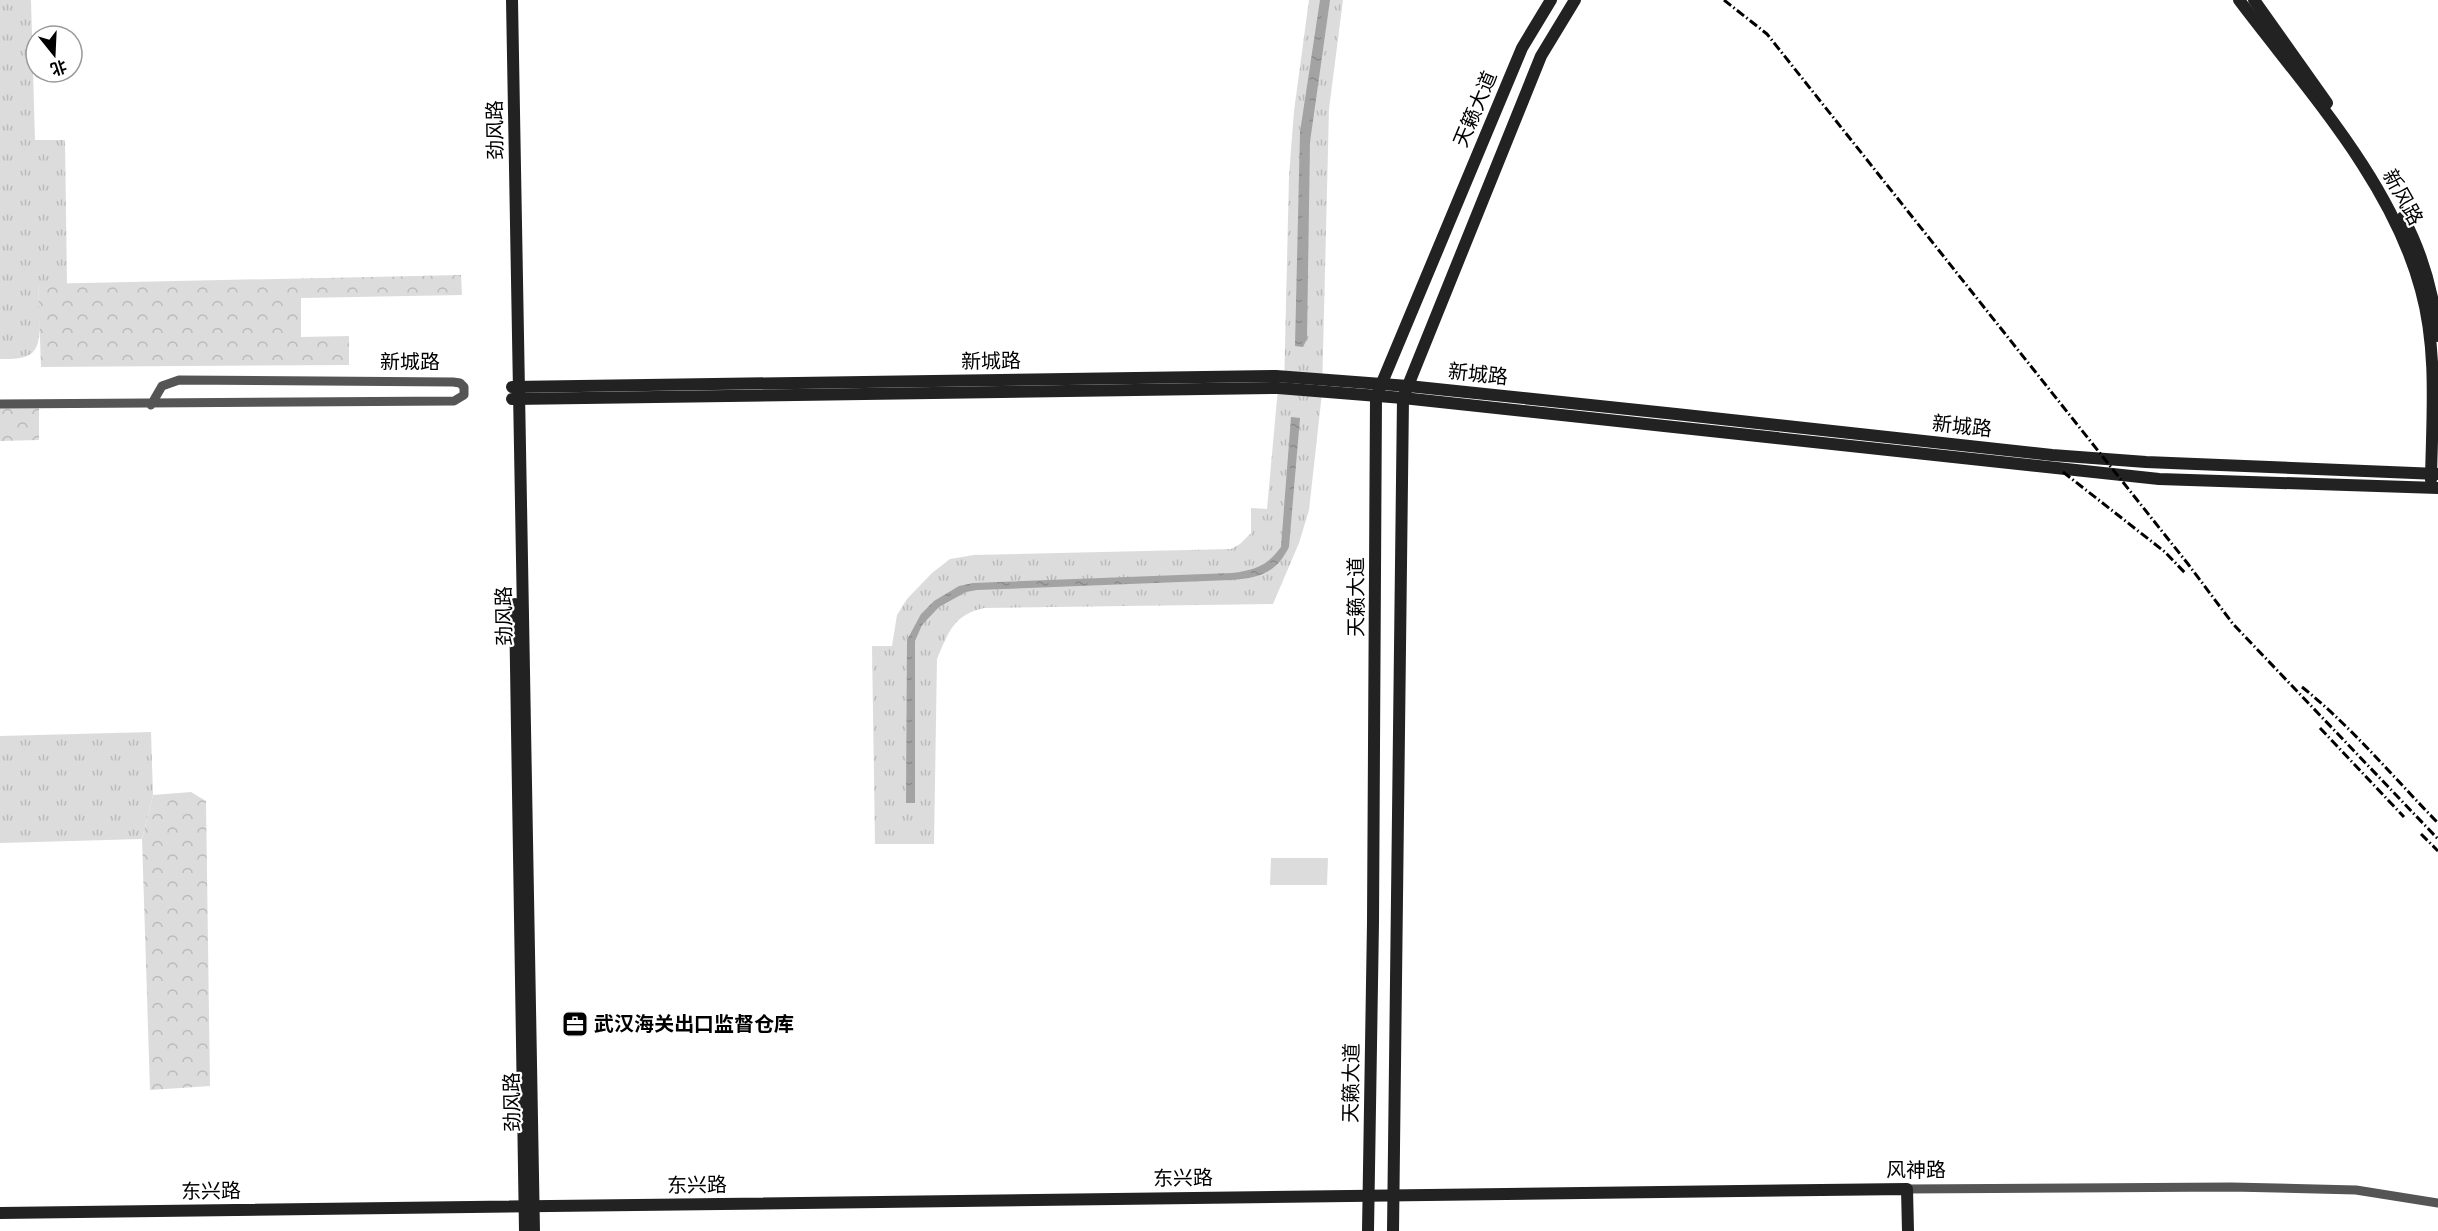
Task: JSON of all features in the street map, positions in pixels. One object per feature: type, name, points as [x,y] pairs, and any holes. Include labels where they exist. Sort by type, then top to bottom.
[{"type":"street","name":"劲风路","points":[[504,0],[515,393]]},
{"type":"street","name":"劲风路","points":[[512,0],[515,393],[529,1205],[525,1231]]},
{"type":"street","name":"天籁大道","points":[[1368,1231],[1376,397],[1522,48],[1551,0]]},
{"type":"street","name":"天籁大道","points":[[1393,1231],[1406,392],[1541,56],[1575,0]]},
{"type":"street","name":"新风路","points":[[2239,0],[2354,152],[2385,200],[2402,233],[2422,291],[2428,326],[2434,386],[2434,488]]},
{"type":"street","name":"新风路","points":[[2254,0],[2392,196],[2411,231],[2430,288],[2438,336]]},
{"type":"street","name":"新城路","points":[[515,393],[1276,376],[1382,385],[1406,392],[2159,479],[2434,488]]},
{"type":"street","name":"新城路","points":[[0,405],[151,405],[454,401],[464,395],[464,387],[460,382],[453,381],[179,380],[162,386],[151,405]]},
{"type":"street","name":"新城路","points":[[515,393],[1278,388],[1376,397],[1406,392],[2057,455],[2146,462],[2434,474]]},
{"type":"street","name":"风神路","points":[[1394,1196],[2231,1187],[2356,1190],[2438,1203]]},
{"type":"street","points":[[1907,1189],[1908,1231]]},
{"type":"street","name":"东兴路","points":[[0,1213],[1368,1194],[1394,1196]]},
{"type":"street","name":"劲风路","points":[[529,1205],[534,1231]]},
{"type":"green space","points":[[0,0],[31,0],[32,24],[24,24],[24,84],[33,84],[35,140],[65,140],[67,284],[38,284],[40,331],[36,348],[32,353],[21,358],[0,359]]},
{"type":"green space","points":[[1309,0],[1343,0],[1329,109],[1322,393],[1309,510],[1299,543],[1273,604],[984,608],[965,615],[953,626],[937,659],[934,844],[875,844],[872,646],[892,646],[897,615],[907,599],[932,573],[950,559],[974,555],[1231,549],[1251,533],[1251,508],[1267,509],[1278,388],[1284,389],[1289,176],[1294,111]]},
{"type":"green space","points":[[461,275],[462,295],[301,298],[301,337],[349,336],[349,365],[41,367],[38,284]]},
{"type":"green space","points":[[0,404],[39,404],[39,440],[0,441]]},
{"type":"green space","points":[[151,732],[153,795],[142,839],[0,843],[0,736]]},
{"type":"green space","points":[[191,792],[206,801],[210,1086],[150,1090],[142,839],[153,795]]},
{"type":"green space","points":[[1271,858],[1328,858],[1327,885],[1270,885]]},
{"type":"water","points":[[1320,0],[1330,0],[1310,142],[1307,339],[1303,347],[1295,346],[1300,132]]},
{"type":"water","points":[[1291,417],[1300,418],[1289,547],[1279,563],[1259,576],[1231,580],[977,590],[966,592],[939,607],[922,625],[915,641],[915,803],[906,803],[907,640],[921,614],[934,601],[959,586],[973,583],[1232,573],[1260,566],[1271,559],[1281,547]]},
{"type":"railway","points":[[1724,0],[1767,34],[2188,564],[2233,624],[2438,839]]},
{"type":"railway","points":[[2063,472],[2165,552],[2186,574]]},
{"type":"railway","points":[[2302,687],[2355,735],[2438,823]]},
{"type":"railway","points":[[2320,728],[2404,817]]},
{"type":"railway","points":[[2421,834],[2438,851]]},
{"type":"place","name":"武汉海关出口监督仓库","points":[[575,1024]]}]
